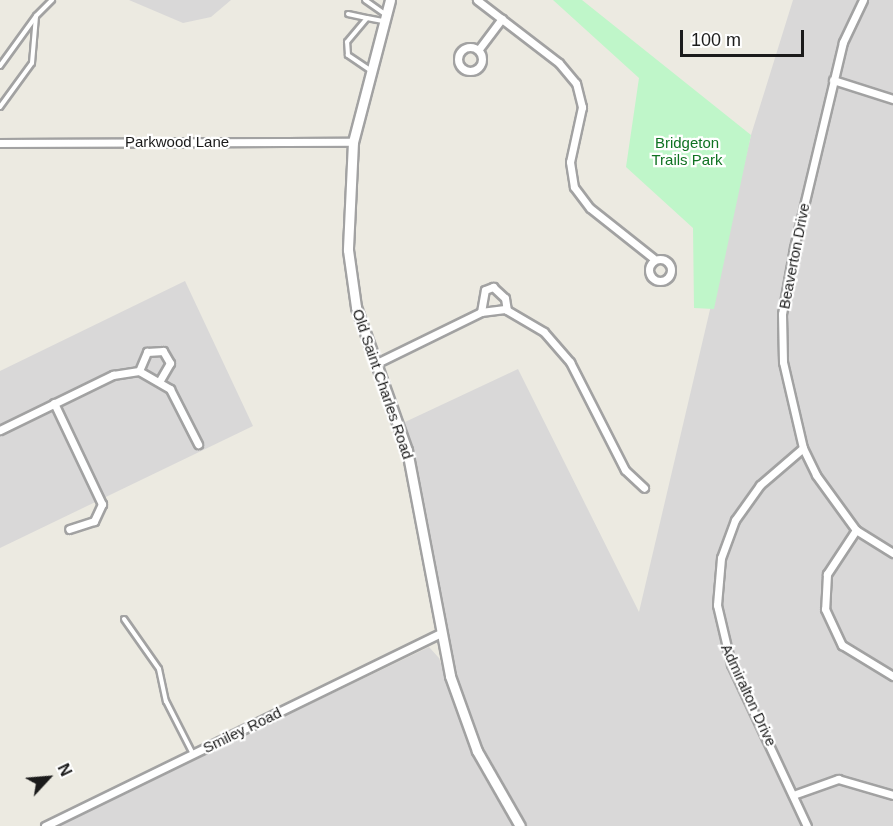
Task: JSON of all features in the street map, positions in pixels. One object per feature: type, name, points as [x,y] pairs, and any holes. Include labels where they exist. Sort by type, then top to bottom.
[{"type":"street","name":"Old Saint Charles Road","points":[[390,0],[353,142],[348,250],[356,307],[407,450],[439,634],[477,751],[520,826]]},
{"type":"street","points":[[477,0],[576,83],[582,115],[570,162],[581,199],[653,258]]},
{"type":"street","name":"Beaverton Drive","points":[[863,0],[833,80],[782,314],[783,362],[803,448],[831,499],[856,530],[893,553]]},
{"type":"street","points":[[479,49],[502,19]]},
{"type":"street","points":[[833,80],[893,99]]},
{"type":"street","name":"Parkwood Lane","points":[[0,143],[353,142]]},
{"type":"street","points":[[481,312],[485,290],[493,287],[505,298],[507,310]]},
{"type":"street","points":[[375,364],[481,312],[507,310],[544,333],[570,362],[625,470],[644,488]]},
{"type":"street","points":[[139,371],[147,352],[163,351],[170,363],[160,380]]},
{"type":"street","points":[[0,430],[113,375],[139,371],[160,380],[198,444]]},
{"type":"street","points":[[54,403],[102,504],[94,521],[69,529]]},
{"type":"street","name":"Admiralton Drive","points":[[803,448],[760,484],[735,520],[721,558],[717,596],[731,664],[809,825]]},
{"type":"street","points":[[856,530],[827,574],[825,609],[842,645],[893,676]]},
{"type":"street","name":"Smiley Road","points":[[45,826],[439,634]]},
{"type":"street","points":[[796,795],[838,779],[893,795]]},
{"type":"lane","points":[[0,66],[36,16],[52,0]]},
{"type":"lane","points":[[365,0],[371,9],[385,18]]},
{"type":"lane","points":[[348,14],[368,18],[385,18]]},
{"type":"lane","points":[[0,107],[32,63],[36,16]]},
{"type":"lane","points":[[368,18],[346,46],[356,62],[370,70]]},
{"type":"lane","points":[[124,619],[159,669],[166,701],[193,754]]},
{"type":"shaded area","points":[[129,0],[231,0],[211,17],[183,23]]},
{"type":"shaded area","points":[[793,0],[893,0],[893,826],[527,826],[474,730],[450,661],[405,422],[518,369],[639,612],[751,135]]},
{"type":"shaded area","points":[[185,281],[253,426],[0,548],[0,371]]},
{"type":"shaded area","points":[[429,647],[439,658],[478,767],[513,826],[56,826]]},
{"type":"green space","name":"Bridgeton Trails Park","points":[[553,0],[582,0],[751,135],[714,309],[694,308],[693,228],[626,167],[639,78]]}]
